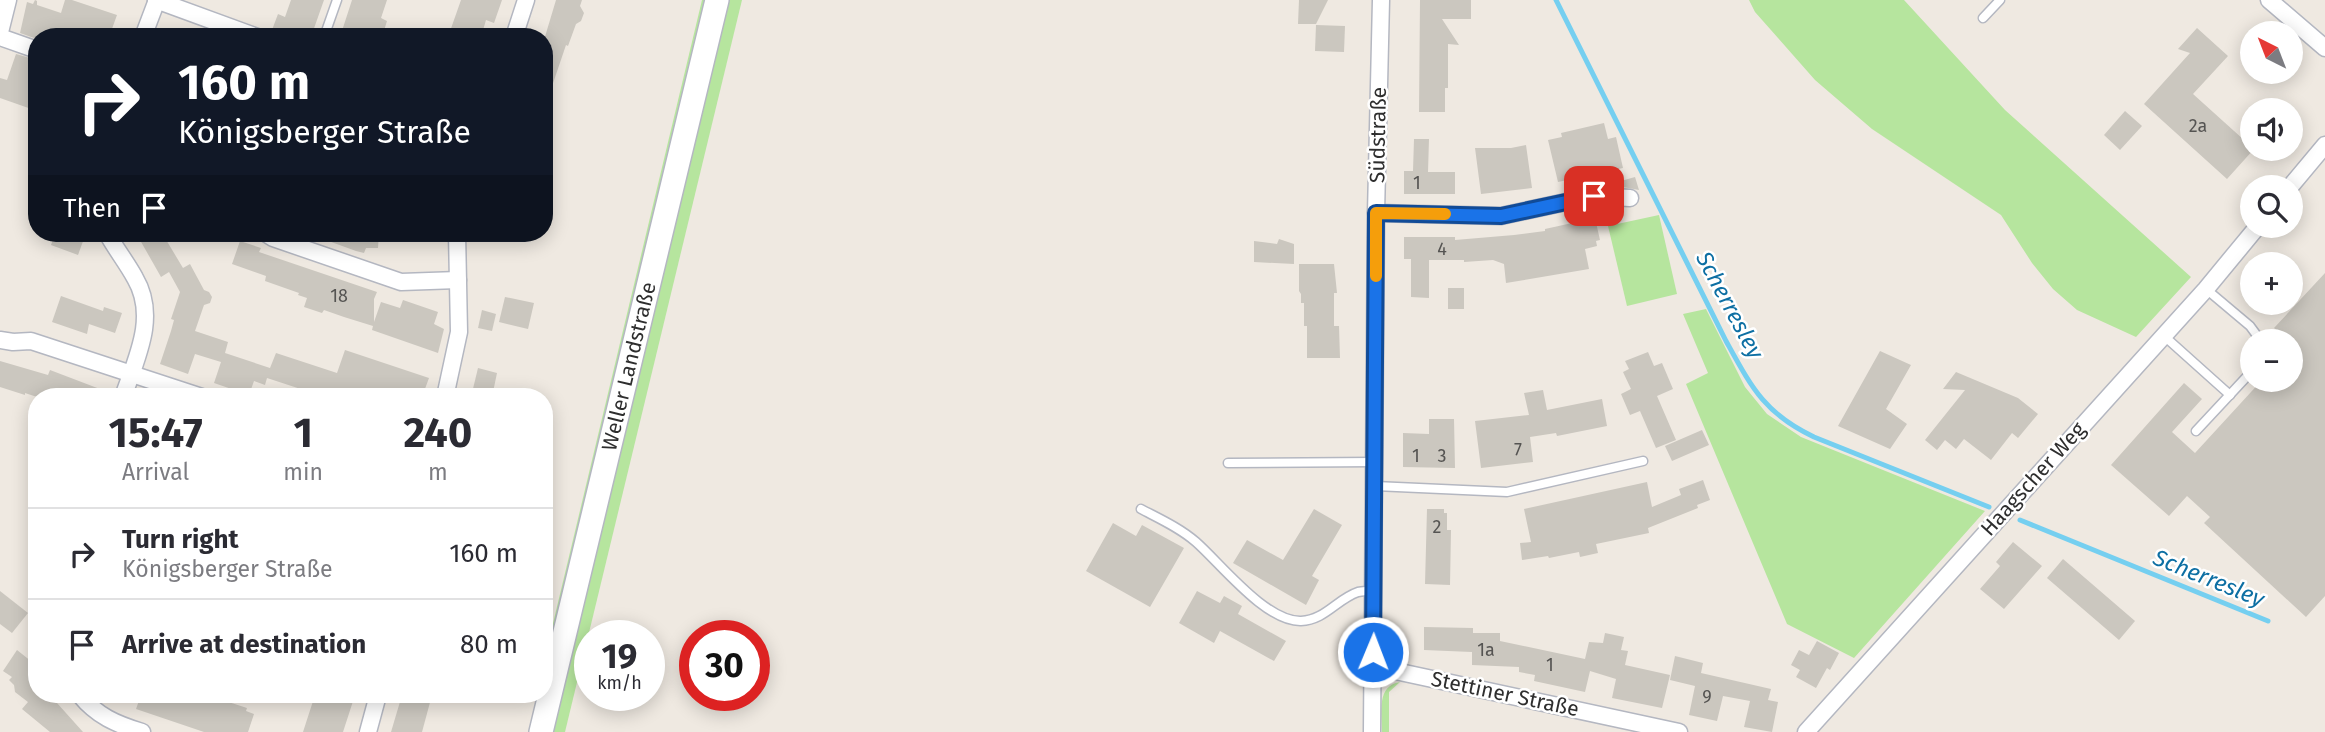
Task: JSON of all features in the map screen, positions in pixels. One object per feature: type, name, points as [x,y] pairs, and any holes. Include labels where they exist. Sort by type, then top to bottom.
[{"type":"main road","name":"Weller Landstraße","points":[[553,682],[717,0]]},
{"type":"main road","name":"Weller Landstraße","points":[[541,732],[548,703]]},
{"type":"street","points":[[8,0],[0,35],[28,46]]},
{"type":"street","points":[[146,28],[157,0],[233,28]]},
{"type":"street","points":[[517,28],[526,0]]},
{"type":"street","name":"Südstraße","points":[[1372,732],[1376,213],[1381,0]]},
{"type":"street","points":[[2269,0],[2325,48]]},
{"type":"street","points":[[2300,175],[2325,145]]},
{"type":"street","points":[[1376,213],[1501,216],[1594,196],[1630,198]]},
{"type":"street","name":"Haagscher Weg","points":[[1806,732],[2206,289],[2248,238]]},
{"type":"street","points":[[113,242],[137,281],[146,307],[145,333],[126,388]]},
{"type":"street","points":[[285,242],[401,282],[458,280]]},
{"type":"street","points":[[447,388],[459,332],[457,242]]},
{"type":"street","points":[[0,340],[31,341],[176,388]]},
{"type":"street","name":"Stettiner Straße","points":[[1372,666],[1679,732]]},
{"type":"street","points":[[86,703],[92,710],[113,722],[142,732]]},
{"type":"street","points":[[368,732],[377,703]]},
{"type":"lane","points":[[327,28],[337,0]]},
{"type":"lane","points":[[1983,18],[2000,0]]},
{"type":"lane","points":[[2206,289],[2252,329]]},
{"type":"lane","points":[[2163,335],[2230,395]]},
{"type":"lane","points":[[2196,431],[2240,384]]},
{"type":"lane","points":[[1375,486],[1507,492],[1643,461]]},
{"type":"lane","points":[[1228,463],[1376,462]]},
{"type":"lane","points":[[1141,509],[1175,526],[1196,542],[1232,580],[1275,613],[1290,620],[1317,618],[1358,592],[1374,590]]},
{"type":"green space","points":[[702,0],[707,0],[553,642],[553,623]]},
{"type":"green space","points":[[727,0],[742,0],[592,620],[579,620]]},
{"type":"green space","points":[[1749,0],[1904,0],[2005,110],[2191,277],[2136,337],[2077,310],[2053,289],[2032,263],[2001,215],[1872,129],[1815,80],[1755,12]]},
{"type":"green space","points":[[1659,215],[1677,294],[1627,306],[1608,226]]},
{"type":"green space","points":[[1706,309],[1745,387],[1767,414],[1801,437],[1985,511],[1854,658],[1787,624],[1686,384],[1708,373],[1683,314]]},
{"type":"green space","points":[[574,640],[574,695],[565,732],[552,732]]},
{"type":"green space","points":[[1400,682],[1389,692],[1389,732],[1382,732],[1381,709],[1384,695],[1387,689]]},
{"type":"building","points":[[35,0],[37,5],[61,13],[65,0],[72,0],[117,15],[112,28],[28,28],[28,36],[20,33],[27,2],[33,4]]},
{"type":"building","points":[[291,0],[324,0],[314,28],[273,28],[278,14],[285,17]]},
{"type":"building","points":[[352,0],[387,0],[381,18],[387,21],[385,28],[343,28]]},
{"type":"building","points":[[461,0],[502,0],[494,23],[486,20],[484,28],[451,28]]},
{"type":"building","points":[[556,0],[582,0],[580,6],[584,13],[581,21],[576,24],[568,46],[566,45],[553,83],[553,28],[548,28]]},
{"type":"building","points":[[1299,0],[1328,0],[1316,24],[1298,24]]},
{"type":"building","points":[[1420,0],[1471,0],[1471,19],[1442,19],[1459,45],[1448,44],[1445,112],[1419,112]]},
{"type":"building","points":[[1316,25],[1345,26],[1344,52],[1315,51]]},
{"type":"building","points":[[2197,28],[2228,56],[2193,94],[2240,136],[2240,161],[2243,161],[2227,179],[2144,104],[2190,53],[2178,49]]},
{"type":"building","points":[[16,54],[28,57],[28,108],[0,98],[0,78],[7,80]]},
{"type":"building","points":[[2125,111],[2142,126],[2120,150],[2104,135]]},
{"type":"building","points":[[1604,123],[1608,139],[1616,137],[1623,168],[1558,182],[1548,140],[1562,137],[1561,133]]},
{"type":"building","points":[[1414,139],[1429,139],[1428,172],[1455,172],[1455,194],[1404,194],[1404,171],[1413,171]]},
{"type":"building","points":[[1526,145],[1532,188],[1481,194],[1475,148],[1511,148]]},
{"type":"building","points":[[1635,177],[1639,190],[1623,187],[1621,181]]},
{"type":"building","points":[[1595,218],[1600,240],[1596,241],[1597,246],[1585,249],[1589,269],[1506,283],[1504,264],[1493,260],[1429,260],[1429,298],[1411,297],[1411,259],[1404,259],[1404,237],[1455,237],[1455,240],[1514,235],[1545,231]]},
{"type":"building","points":[[1279,239],[1294,244],[1294,264],[1254,262],[1254,241],[1277,244]]},
{"type":"building","points":[[52,242],[83,242],[78,255],[51,245]]},
{"type":"building","points":[[141,242],[167,242],[183,268],[190,264],[204,290],[212,297],[210,303],[204,305],[195,331],[228,342],[225,353],[270,368],[276,353],[337,373],[345,350],[429,378],[425,388],[298,388],[267,378],[265,385],[254,381],[252,388],[229,388],[214,383],[221,362],[195,354],[188,374],[160,364],[180,292],[169,272],[161,277]]},
{"type":"building","points":[[240,242],[243,242],[261,248],[259,252],[377,292],[374,299],[374,322],[381,302],[400,308],[403,300],[438,312],[434,324],[444,329],[438,353],[372,330],[373,326],[324,310],[322,313],[304,307],[307,298],[298,295],[299,293],[265,281],[266,276],[232,264]]},
{"type":"building","points":[[331,242],[378,242],[378,248],[366,248],[364,253]]},
{"type":"building","points":[[1299,264],[1334,264],[1337,293],[1334,293],[1334,326],[1339,326],[1340,358],[1307,358],[1307,326],[1304,326],[1304,303],[1301,303],[1299,291]]},
{"type":"building","points":[[2325,273],[2325,596],[2306,617],[2204,523],[2210,517],[2187,496],[2169,516],[2111,465],[2184,383],[2202,399],[2172,432],[2195,453],[2251,392],[2303,392],[2303,329],[2274,328],[2286,315],[2303,315],[2303,297]]},
{"type":"building","points":[[1448,288],[1464,288],[1464,309],[1448,309]]},
{"type":"building","points":[[61,296],[103,311],[104,307],[122,313],[115,333],[89,324],[87,334],[52,322]]},
{"type":"building","points":[[505,297],[534,303],[528,329],[499,322]]},
{"type":"building","points":[[482,310],[496,314],[492,331],[478,328]]},
{"type":"building","points":[[1880,351],[1911,365],[1886,409],[1907,424],[1890,449],[1838,426]]},
{"type":"building","points":[[1648,352],[1654,366],[1662,363],[1673,389],[1657,396],[1676,440],[1656,448],[1640,411],[1630,415],[1621,394],[1631,389],[1623,372],[1629,369],[1625,361]]},
{"type":"building","points":[[0,361],[48,375],[50,370],[97,388],[28,388],[28,394],[25,395],[0,387]]},
{"type":"building","points":[[478,368],[497,373],[494,388],[473,388]]},
{"type":"building","points":[[1956,372],[2018,398],[2038,414],[2018,438],[2012,433],[1991,460],[1964,439],[1956,449],[1945,440],[1937,450],[1925,440],[1965,390],[1943,389]]},
{"type":"building","points":[[1543,390],[1547,410],[1602,399],[1607,426],[1557,436],[1556,433],[1530,437],[1533,462],[1481,468],[1475,421],[1529,415],[1524,393]]},
{"type":"building","points":[[1429,419],[1454,419],[1455,468],[1403,467],[1403,433],[1429,434]]},
{"type":"building","points":[[1702,430],[1709,445],[1672,461],[1665,446]]},
{"type":"building","points":[[1703,480],[1710,500],[1697,505],[1698,508],[1648,528],[1649,533],[1596,544],[1598,553],[1580,557],[1579,552],[1522,560],[1520,543],[1531,542],[1524,509],[1647,482],[1652,507],[1681,495],[1679,489]]},
{"type":"building","points":[[1314,509],[1342,525],[1312,576],[1319,580],[1306,605],[1233,563],[1247,540],[1283,560]]},
{"type":"building","points":[[1427,509],[1444,509],[1444,513],[1447,513],[1447,530],[1451,530],[1450,585],[1425,584]]},
{"type":"building","points":[[1113,523],[1136,536],[1142,525],[1184,548],[1150,607],[1086,571]]},
{"type":"building","points":[[2013,542],[2042,566],[2004,609],[1980,589],[2000,566],[1996,562]]},
{"type":"building","points":[[2063,559],[2135,621],[2119,640],[2047,578]]},
{"type":"building","points":[[0,591],[28,613],[12,633],[0,624]]},
{"type":"building","points":[[1197,591],[1220,603],[1224,596],[1242,606],[1238,614],[1286,641],[1274,661],[1220,631],[1214,643],[1179,623]]},
{"type":"building","points":[[1424,627],[1473,628],[1473,633],[1500,633],[1500,641],[1585,659],[1589,642],[1603,643],[1605,633],[1624,637],[1621,650],[1628,651],[1625,665],[1670,675],[1662,708],[1612,698],[1616,679],[1590,671],[1585,692],[1534,681],[1535,675],[1519,672],[1519,667],[1472,665],[1472,652],[1424,650]]},
{"type":"building","points":[[1817,641],[1839,653],[1816,688],[1796,677],[1800,670],[1791,665],[1799,650],[1809,655]]},
{"type":"building","points":[[17,650],[28,659],[28,702],[15,692],[14,685],[9,680],[12,677],[3,671]]},
{"type":"building","points":[[1675,656],[1703,663],[1701,673],[1771,689],[1768,700],[1778,702],[1772,732],[1744,727],[1750,701],[1723,696],[1717,721],[1689,715],[1695,686],[1670,680]]},
{"type":"building","points":[[28,702],[57,703],[83,732],[50,732],[22,709]]},
{"type":"building","points":[[138,703],[232,703],[247,708],[246,711],[254,714],[248,732],[204,732],[136,709]]},
{"type":"building","points":[[312,703],[352,703],[343,732],[303,732]]},
{"type":"building","points":[[400,703],[430,703],[422,732],[391,732]]},
{"type":"waterway","name":"Scherresley","points":[[1556,0],[1726,341],[1761,398],[1783,418],[1814,437],[1989,507]]},
{"type":"waterway","name":"Scherresley","points":[[2020,520],[2268,621]]},
{"type":"slow traffic","points":[[1376,276],[1376,213],[1445,214]]},
{"type":"route","points":[[1373,652],[1376,213],[1501,216],[1594,196]]}]
